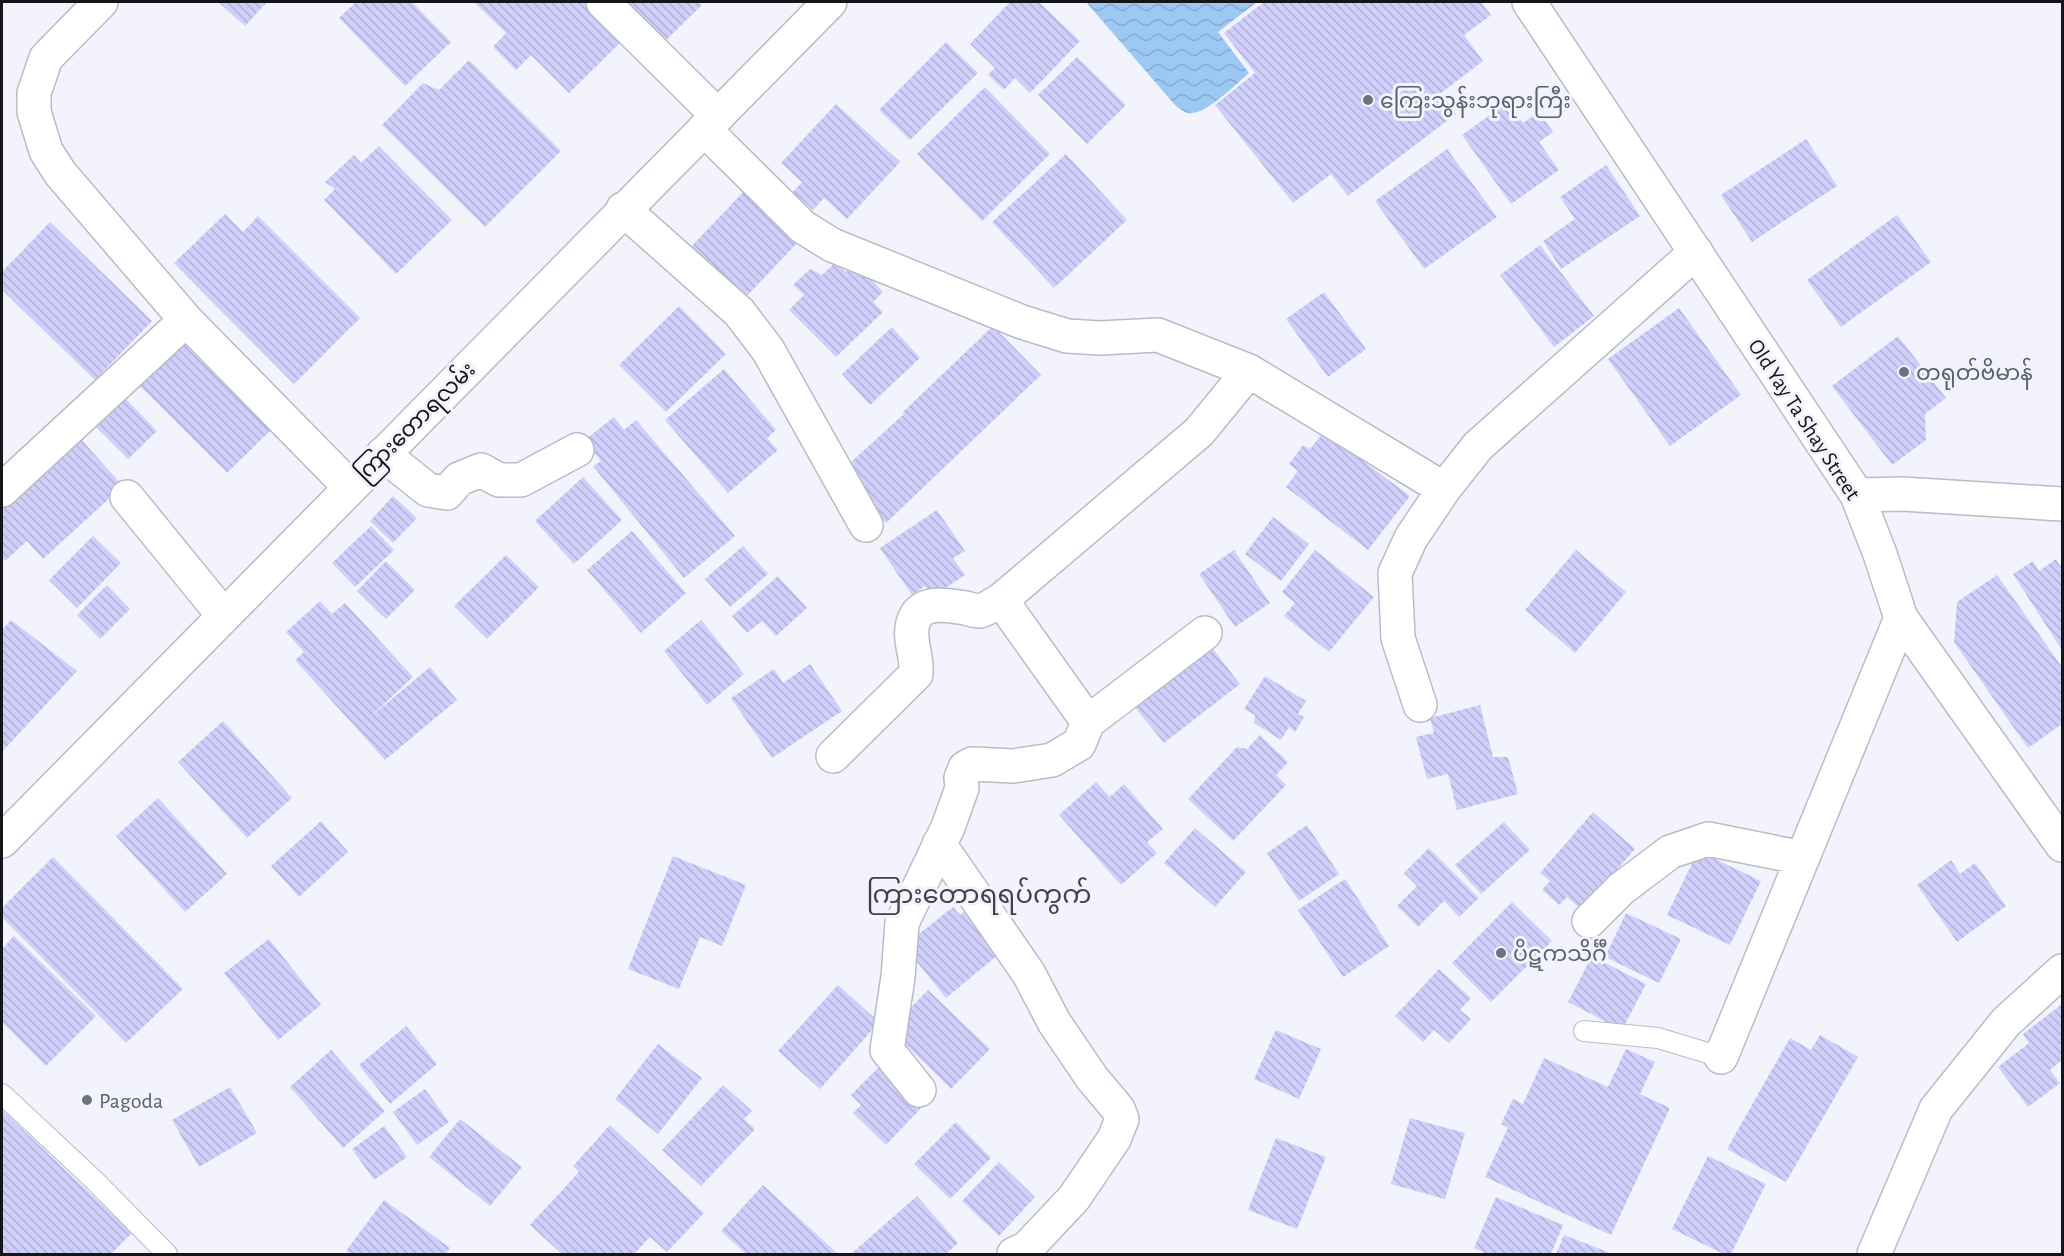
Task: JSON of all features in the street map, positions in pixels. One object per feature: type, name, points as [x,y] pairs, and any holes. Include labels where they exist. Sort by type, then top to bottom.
[{"type":"street","points":[[102,2],[46,58],[34,93],[34,112],[46,151],[60,173],[186,320],[350,487]]},
{"type":"street","points":[[603,2],[803,227],[832,245],[1022,321],[1067,336],[1100,339],[1158,335],[1249,371],[1444,489]]},
{"type":"street","name":"ကြားတောရလမ်း","points":[[2,841],[623,209],[830,2]]},
{"type":"street","name":"Old Yay Ta Shay Street","points":[[1529,2],[1857,495],[1901,618],[2062,845]]},
{"type":"street","points":[[623,209],[739,312],[768,350],[866,525]]},
{"type":"street","points":[[1420,705],[1398,638],[1395,573],[1411,538],[1444,489],[1478,446],[1696,252]]},
{"type":"street","points":[[2,490],[186,320]]},
{"type":"street","points":[[833,756],[916,674],[917,664],[911,636],[918,612],[926,607],[941,605],[980,611],[1000,600],[1199,432],[1249,371]]},
{"type":"street","points":[[383,454],[428,490],[447,493],[459,479],[481,470],[499,480],[520,480],[576,450]]},
{"type":"street","points":[[1857,495],[1904,494],[2062,504]]},
{"type":"street","points":[[127,497],[224,616]]},
{"type":"street","points":[[1000,600],[1088,722]]},
{"type":"street","points":[[1721,1057],[1901,618]]},
{"type":"street","points":[[919,1090],[890,1055],[887,1043],[898,977],[902,923],[948,828],[958,798],[964,768],[972,764],[1013,766],[1052,760],[1079,744],[1088,722],[1205,633]]},
{"type":"street","points":[[1589,921],[1621,889],[1670,852],[1708,839],[1803,858]]},
{"type":"street","points":[[939,844],[1029,974],[1054,1022],[1092,1078],[1118,1109],[1122,1119],[1114,1139],[1074,1198],[1027,1248],[1014,1254]]},
{"type":"street","points":[[1874,1254],[1936,1109],[2006,1022],[2062,971]]},
{"type":"lane","points":[[1584,1031],[1658,1038],[1721,1057]]},
{"type":"lane","points":[[2,1094],[94,1180],[167,1254]]},
{"type":"water","points":[[1086,2],[1257,2],[1218,32],[1249,73],[1203,110],[1195,113],[1184,112],[1175,105]]},
{"type":"building","points":[[218,2],[267,2],[245,26]]},
{"type":"building","points":[[356,2],[412,2],[451,42],[405,86],[339,18]]},
{"type":"building","points":[[474,2],[588,2],[625,38],[569,93],[531,55],[516,70],[493,47],[506,33]]},
{"type":"building","points":[[618,2],[699,2],[702,5],[661,45]]},
{"type":"building","points":[[1010,2],[1039,2],[1080,41],[1030,93],[1015,78],[1004,90],[988,75],[995,68],[970,44]]},
{"type":"building","points":[[1264,2],[1481,2],[1491,15],[1464,35],[1483,61],[1441,93],[1456,114],[1348,196],[1331,174],[1293,203],[1215,105],[1255,73],[1224,33]]},
{"type":"building","points":[[946,42],[978,73],[910,140],[879,110]]},
{"type":"building","points":[[1077,57],[1126,105],[1087,144],[1038,95]]},
{"type":"building","points":[[469,60],[561,151],[485,227],[382,125],[423,83],[439,90]]},
{"type":"building","points":[[985,87],[1050,154],[982,221],[917,154]]},
{"type":"building","points":[[1508,102],[1523,123],[1539,112],[1553,132],[1539,142],[1559,170],[1511,204],[1462,135]]},
{"type":"building","points":[[836,104],[900,162],[847,219],[824,198],[813,210],[793,192],[802,182],[781,163]]},
{"type":"building","points":[[1806,139],[1837,186],[1752,242],[1721,195]]},
{"type":"building","points":[[379,146],[452,220],[396,274],[324,200],[335,189],[325,182],[354,155],[361,163]]},
{"type":"building","points":[[1447,149],[1497,217],[1424,269],[1375,201]]},
{"type":"building","points":[[1066,154],[1127,220],[1054,288],[992,222]]},
{"type":"building","points":[[1606,165],[1640,216],[1561,269],[1543,241],[1575,219],[1560,197]]},
{"type":"building","points":[[748,187],[802,238],[742,301],[688,250]]},
{"type":"building","points":[[225,214],[243,232],[258,216],[360,318],[294,384],[174,263]]},
{"type":"building","points":[[1897,215],[1931,262],[1841,327],[1807,280]]},
{"type":"building","points":[[50,222],[152,321],[95,380],[2,290],[2,272]]},
{"type":"building","points":[[1540,245],[1594,316],[1554,347],[1500,275]]},
{"type":"building","points":[[836,262],[846,272],[856,263],[883,292],[873,302],[883,312],[836,357],[789,310],[804,295],[793,285],[810,269],[822,275]]},
{"type":"building","points":[[1324,292],[1366,349],[1328,377],[1286,319]]},
{"type":"building","points":[[679,306],[726,354],[666,412],[619,365]]},
{"type":"building","points":[[1679,308],[1741,395],[1670,446],[1608,359]]},
{"type":"building","points":[[993,326],[1041,375],[886,523],[840,472],[904,414],[903,412]]},
{"type":"building","points":[[892,327],[920,358],[870,405],[842,374]]},
{"type":"building","points":[[1898,336],[1946,398],[1925,414],[1926,440],[1892,465],[1832,386]]},
{"type":"building","points":[[179,339],[271,430],[227,473],[136,382]]},
{"type":"building","points":[[724,369],[776,430],[767,438],[778,450],[728,493],[665,420]]},
{"type":"building","points":[[122,395],[157,431],[128,459],[93,424]]},
{"type":"building","points":[[614,417],[624,430],[636,420],[735,536],[684,578],[593,466],[601,461],[585,440]]},
{"type":"building","points":[[1324,432],[1410,496],[1368,550],[1286,487],[1298,471],[1289,464],[1303,445],[1310,449]]},
{"type":"building","points":[[78,436],[123,486],[43,559],[27,541],[5,561],[2,557],[2,506]]},
{"type":"building","points":[[583,477],[622,520],[574,564],[535,521]]},
{"type":"building","points":[[393,496],[417,518],[393,543],[370,521]]},
{"type":"building","points":[[937,510],[965,551],[953,558],[965,575],[932,597],[925,586],[912,595],[880,548]]},
{"type":"building","points":[[1273,517],[1309,544],[1281,581],[1245,554]]},
{"type":"building","points":[[371,526],[394,550],[355,587],[332,563]]},
{"type":"building","points":[[632,531],[686,593],[641,633],[587,570]]},
{"type":"building","points":[[93,536],[121,563],[77,608],[49,580]]},
{"type":"building","points":[[743,546],[768,574],[730,607],[705,579]]},
{"type":"building","points":[[1234,550],[1270,603],[1235,627],[1199,574]]},
{"type":"building","points":[[1315,550],[1374,597],[1329,652],[1284,616],[1295,603],[1282,592]]},
{"type":"building","points":[[1576,550],[1626,592],[1575,653],[1525,610]]},
{"type":"building","points":[[506,555],[539,587],[487,639],[454,606]]},
{"type":"building","points":[[2056,559],[2060,566],[2062,564],[2062,650],[2013,574],[2033,561],[2039,571]]},
{"type":"building","points":[[386,561],[415,590],[386,619],[357,591]]},
{"type":"building","points":[[1997,575],[2062,667],[2062,724],[2028,748],[1954,642],[1957,602]]},
{"type":"building","points":[[778,576],[807,608],[776,636],[762,621],[747,633],[732,616]]},
{"type":"building","points":[[107,585],[130,609],[100,639],[77,615]]},
{"type":"building","points":[[320,601],[332,614],[345,603],[413,677],[368,719],[430,667],[457,700],[385,760],[295,660],[304,652],[286,632]]},
{"type":"building","points":[[11,620],[77,671],[2,752],[2,630]]},
{"type":"building","points":[[701,620],[744,674],[707,705],[664,651]]},
{"type":"building","points":[[1206,640],[1240,684],[1164,743],[1129,700]]},
{"type":"building","points":[[810,664],[842,711],[772,758],[731,698],[774,669],[783,683]]},
{"type":"building","points":[[1265,676],[1306,701],[1298,714],[1304,717],[1295,732],[1289,727],[1281,740],[1254,723],[1255,715],[1244,709]]},
{"type":"building","points":[[1480,705],[1493,757],[1508,757],[1518,794],[1457,810],[1448,774],[1427,779],[1416,737],[1434,733],[1430,718]]},
{"type":"building","points":[[223,721],[292,798],[247,838],[178,762]]},
{"type":"building","points":[[1260,735],[1288,762],[1276,775],[1286,785],[1233,841],[1188,799],[1237,747],[1247,749]]},
{"type":"building","points":[[1096,782],[1110,797],[1124,784],[1163,829],[1147,842],[1157,853],[1121,885],[1059,815]]},
{"type":"building","points":[[158,798],[227,874],[185,912],[116,836]]},
{"type":"building","points":[[1593,812],[1635,849],[1582,910],[1567,897],[1559,905],[1542,890],[1550,881],[1540,873]]},
{"type":"building","points":[[321,821],[348,852],[299,897],[271,866]]},
{"type":"building","points":[[1504,822],[1530,850],[1481,894],[1455,865]]},
{"type":"building","points":[[1307,825],[1339,874],[1299,901],[1267,853]]},
{"type":"building","points":[[1195,828],[1246,872],[1215,907],[1164,863]]},
{"type":"building","points":[[1429,848],[1479,898],[1459,917],[1444,901],[1418,927],[1397,906],[1417,886],[1404,873]]},
{"type":"building","points":[[1698,851],[1761,881],[1730,945],[1667,915]]},
{"type":"building","points":[[673,856],[746,885],[722,946],[700,937],[679,989],[628,969]]},
{"type":"building","points":[[53,857],[183,989],[126,1043],[2,917],[2,908]]},
{"type":"building","points":[[1951,860],[1960,874],[1975,863],[2006,906],[1957,942],[1917,885]]},
{"type":"building","points":[[1345,879],[1389,946],[1343,977],[1298,910]]},
{"type":"building","points":[[1512,902],[1552,941],[1491,1002],[1452,963]]},
{"type":"building","points":[[953,907],[960,915],[970,907],[1005,949],[946,998],[904,946]]},
{"type":"building","points":[[1626,913],[1681,939],[1659,983],[1605,957]]},
{"type":"building","points":[[14,936],[96,1016],[46,1066],[2,1022],[2,949]]},
{"type":"building","points":[[269,939],[321,1005],[278,1040],[224,973]]},
{"type":"building","points":[[1592,956],[1646,984],[1622,1030],[1568,1002]]},
{"type":"building","points":[[1439,969],[1471,998],[1460,1010],[1471,1019],[1449,1043],[1434,1030],[1423,1042],[1395,1016]]},
{"type":"building","points":[[838,985],[879,1022],[820,1089],[778,1051]]},
{"type":"building","points":[[928,990],[990,1049],[951,1089],[890,1029]]},
{"type":"building","points":[[2062,1004],[2062,1060],[2050,1070],[2060,1083],[2028,1107],[1998,1067],[2029,1043],[2023,1034]]},
{"type":"building","points":[[406,1026],[437,1064],[390,1104],[359,1065]]},
{"type":"building","points":[[1276,1030],[1321,1049],[1299,1099],[1254,1079]]},
{"type":"building","points":[[1820,1035],[1858,1057],[1786,1182],[1727,1149],[1790,1038],[1811,1050]]},
{"type":"building","points":[[658,1044],[702,1078],[658,1134],[615,1099]]},
{"type":"building","points":[[1626,1049],[1655,1062],[1640,1094],[1670,1108],[1611,1235],[1485,1177],[1508,1128],[1501,1124],[1513,1099],[1523,1104],[1544,1058],[1608,1087]]},
{"type":"building","points":[[331,1050],[385,1111],[343,1148],[290,1087]]},
{"type":"building","points":[[879,1067],[921,1108],[886,1145],[853,1113],[861,1105],[851,1095]]},
{"type":"building","points":[[723,1085],[752,1111],[744,1119],[755,1129],[701,1186],[662,1150]]},
{"type":"building","points":[[230,1087],[257,1133],[199,1167],[172,1120]]},
{"type":"building","points":[[425,1089],[449,1122],[417,1145],[393,1112]]},
{"type":"building","points":[[2,1110],[132,1233],[111,1254],[2,1254]]},
{"type":"building","points":[[1410,1118],[1465,1133],[1445,1199],[1391,1184]]},
{"type":"building","points":[[460,1119],[522,1167],[490,1206],[429,1157]]},
{"type":"building","points":[[956,1122],[991,1158],[950,1199],[914,1164]]},
{"type":"building","points":[[610,1125],[704,1213],[667,1252],[650,1237],[634,1254],[562,1254],[530,1225],[579,1172],[573,1166]]},
{"type":"building","points":[[384,1126],[407,1157],[374,1180],[352,1149]]},
{"type":"building","points":[[1276,1138],[1326,1157],[1297,1229],[1248,1210]]},
{"type":"building","points":[[1708,1156],[1766,1184],[1731,1254],[1724,1254],[1672,1229]]},
{"type":"building","points":[[999,1162],[1035,1197],[999,1236],[962,1201]]},
{"type":"building","points":[[763,1185],[838,1254],[746,1254],[721,1231]]},
{"type":"building","points":[[917,1196],[958,1243],[946,1254],[851,1254]]},
{"type":"building","points":[[1496,1197],[1563,1225],[1551,1254],[1482,1254],[1483,1252],[1474,1248]]},
{"type":"building","points":[[384,1200],[450,1248],[445,1254],[351,1254],[346,1251]]},
{"type":"building","points":[[1564,1235],[1613,1254],[1556,1254]]},
{"type":"place","name":"ကြေးသွန်းဘုရားကြီး","points":[[1368,100]]},
{"type":"place","name":"တရုတ်ဗိမာန်","points":[[1904,372]]},
{"type":"place","name":"ပိဋကသိင်္ဂီ","points":[[1501,953]]},
{"type":"place","name":"Pagoda","points":[[87,1100]]},
{"type":"district","name":"ကြားတောရရပ်ကွက်","points":[[979,894]]}]
